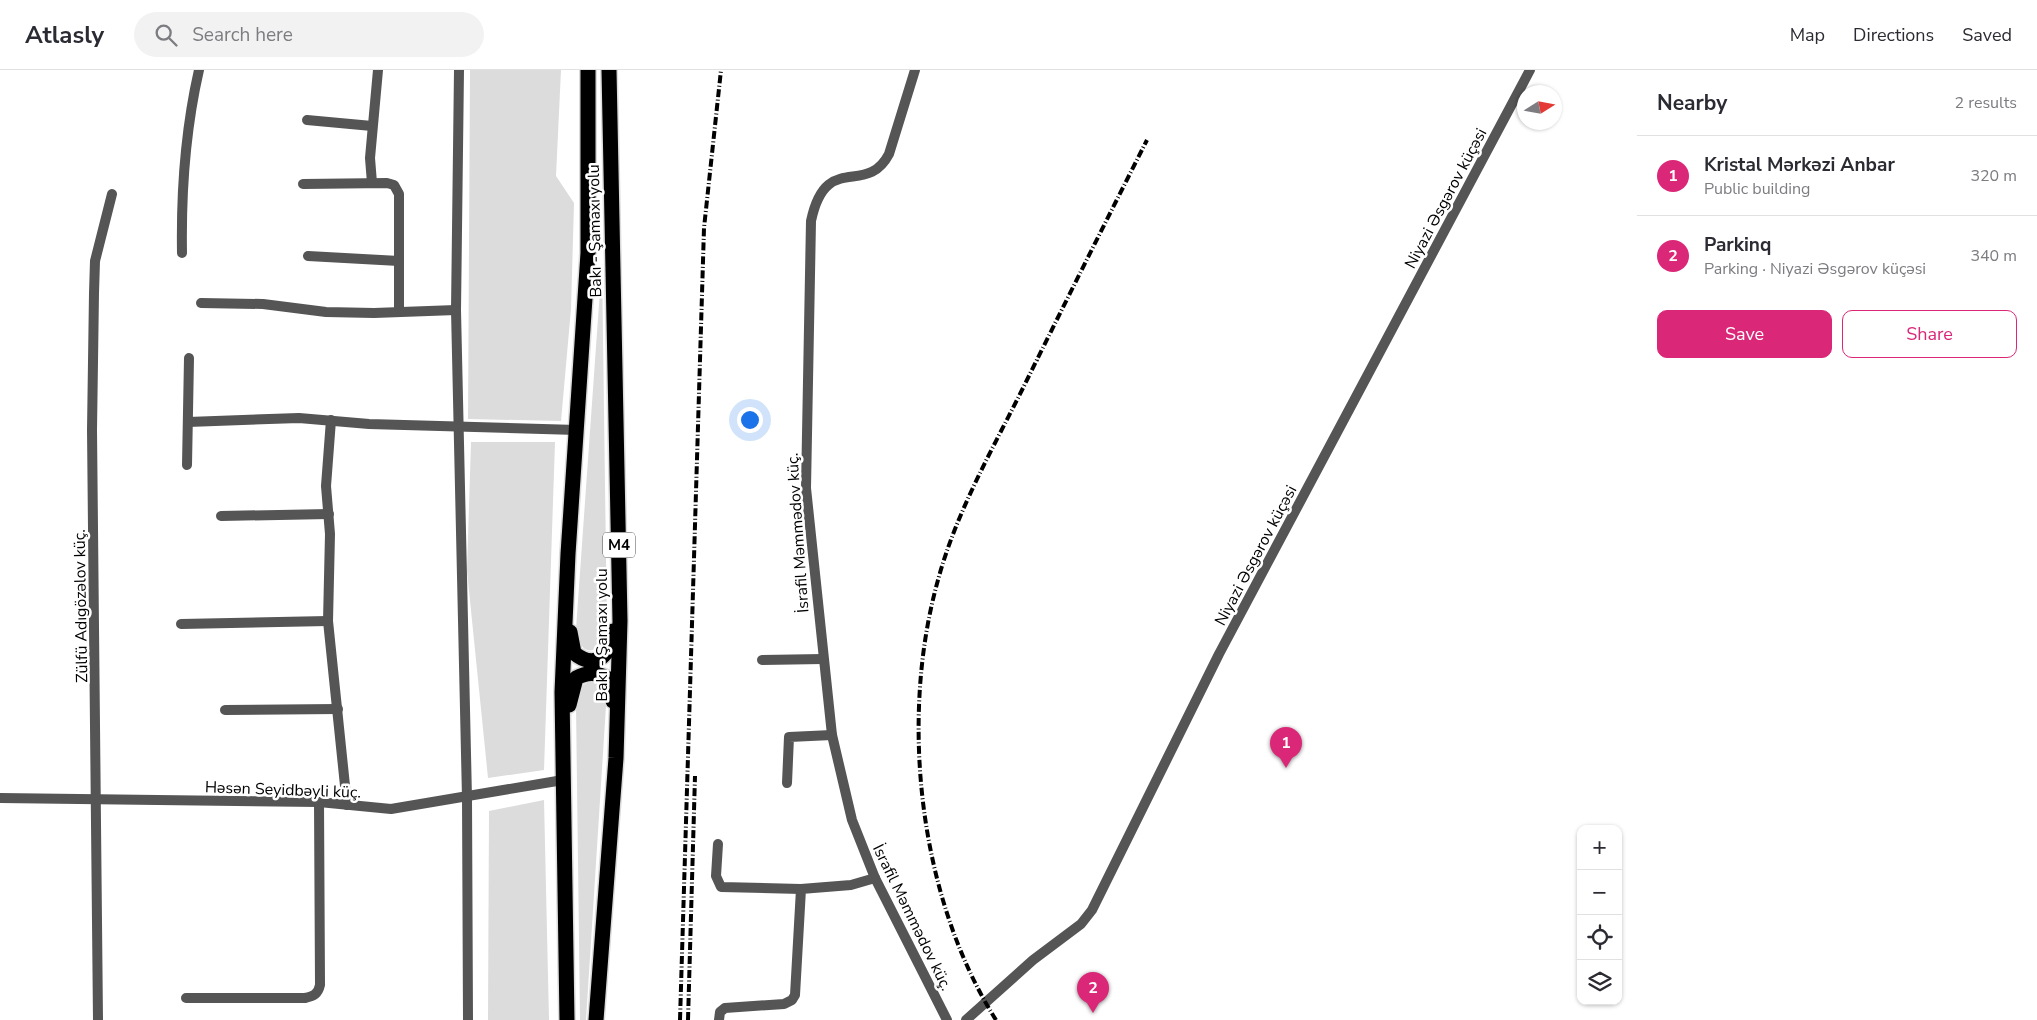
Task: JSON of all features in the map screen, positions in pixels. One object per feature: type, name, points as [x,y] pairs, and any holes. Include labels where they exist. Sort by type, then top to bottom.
[{"type":"highway","name":"Bakı - Şamaxı yolu","points":[[567,1020],[562,758],[564,624],[588,253],[588,70]]},
{"type":"highway","name":"Bakı - Şamaxı yolu","points":[[596,1020],[616,758],[620,630],[609,70]]},
{"type":"highway","points":[[568,554],[571,645],[574,652],[581,658],[589,660],[603,657],[611,645],[619,560]]},
{"type":"highway","points":[[562,758],[573,684],[576,678],[589,673],[599,674],[607,678],[610,687],[616,758]]},
{"type":"street","points":[[182,254],[181,197],[190,107],[199,70]]},
{"type":"street","points":[[372,183],[370,158],[378,70]]},
{"type":"street","points":[[459,70],[456,310],[467,798],[468,1020]]},
{"type":"street","name":"İsrafil Məmmədov küç.","points":[[915,70],[889,154],[882,166],[874,172],[839,178],[828,184],[820,194],[811,221],[805,468],[832,735],[852,820],[874,878],[947,1020]]},
{"type":"street","name":"Niyazi Əsgərov küçəsi","points":[[966,1020],[1033,960],[1081,924],[1092,910],[1219,654],[1530,70]]},
{"type":"street","points":[[307,120],[372,126]]},
{"type":"street","points":[[303,184],[372,183],[394,185],[399,194],[399,312]]},
{"type":"street","name":"Zülfü Adıgözəlov küç.","points":[[98,1020],[92,430],[94,293],[96,261],[112,194]]},
{"type":"street","points":[[308,256],[399,262]]},
{"type":"street","points":[[201,303],[263,304],[326,312],[456,310]]},
{"type":"street","points":[[187,465],[189,358]]},
{"type":"street","points":[[188,422],[299,418],[369,424],[577,430]]},
{"type":"street","points":[[331,420],[327,456],[329,514],[328,621],[347,805]]},
{"type":"street","points":[[221,516],[329,514]]},
{"type":"street","points":[[181,624],[328,621]]},
{"type":"street","points":[[762,660],[823,659]]},
{"type":"street","points":[[226,710],[338,709]]},
{"type":"street","points":[[787,783],[788,737],[832,735]]},
{"type":"street","name":"Həsən Seyidbəyli küç.","points":[[0,798],[319,802],[391,809],[467,798],[563,780]]},
{"type":"street","points":[[186,998],[306,998],[318,992],[320,985],[319,802]]},
{"type":"street","points":[[718,844],[716,876],[721,887],[801,889],[851,885],[874,878]]},
{"type":"street","points":[[719,1020],[720,1012],[725,1008],[784,1004],[792,1000],[794,995],[801,889]]},
{"type":"shaded area","points":[[470,70],[561,70],[556,176],[574,203],[571,309],[561,421],[468,419]]},
{"type":"shaded area","points":[[602,262],[607,633],[604,645],[598,649],[588,650],[584,649],[579,641],[576,629]]},
{"type":"shaded area","points":[[471,442],[555,442],[544,770],[488,778],[467,571]]},
{"type":"shaded area","points":[[591,682],[599,684],[604,690],[606,706],[586,1020],[580,1020],[576,705],[581,687]]},
{"type":"shaded area","points":[[544,800],[549,1020],[488,1020],[489,811]]},
{"type":"railway","points":[[680,1020],[704,228],[721,70]]},
{"type":"railway","points":[[996,1020],[970,972],[949,919],[934,864],[924,806],[919,748],[920,690],[926,634],[938,580],[964,507],[1147,140]]},
{"type":"railway","points":[[688,1020],[695,776]]},
{"type":"place","name":"Kristal Mərkəzi Anbar","points":[[1286,768]]},
{"type":"place","name":"Parkinq","points":[[1093,1013]]}]
